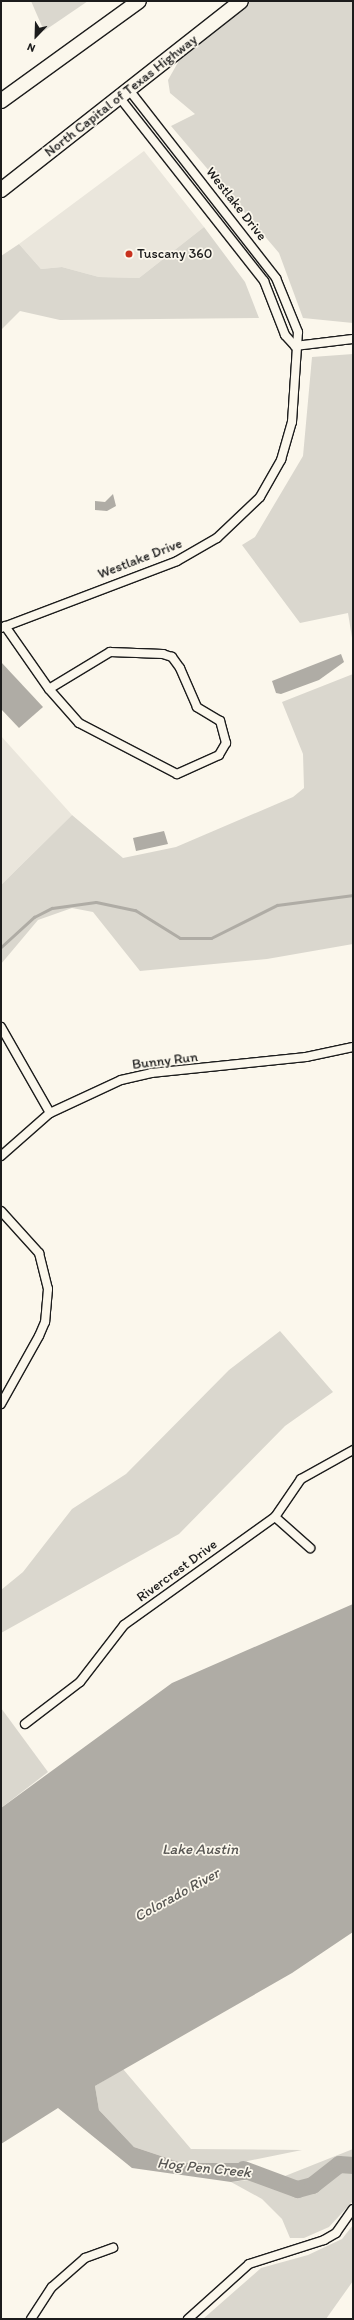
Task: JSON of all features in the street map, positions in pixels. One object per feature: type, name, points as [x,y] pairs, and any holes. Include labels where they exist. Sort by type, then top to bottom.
[{"type":"highway","points":[[1,101],[139,1]]},
{"type":"highway","name":"North Capital of Texas Highway","points":[[1,190],[241,1]]},
{"type":"street","name":"Westlake Drive","points":[[124,94],[264,281],[285,335],[294,346]]},
{"type":"street","name":"Westlake Drive","points":[[3,627],[177,561],[217,538],[247,513],[260,497],[285,451],[294,411],[294,346],[298,332],[276,278],[124,94]]},
{"type":"street","points":[[294,346],[353,339]]},
{"type":"street","points":[[3,627],[49,689],[79,723],[177,774],[219,755],[226,743],[220,721],[197,707],[180,668],[172,657],[163,654],[110,652],[49,689]]},
{"type":"street","points":[[1,1028],[50,1113]]},
{"type":"street","name":"Bunny Run","points":[[1,1156],[50,1113],[103,1087],[151,1073],[254,1065],[353,1047]]},
{"type":"street","points":[[1,1211],[39,1254],[48,1289],[45,1322],[39,1336],[1,1404]]},
{"type":"street","name":"Rivercrest Drive","points":[[25,1724],[80,1682],[124,1625],[275,1517],[301,1479],[353,1450]]},
{"type":"street","points":[[275,1517],[310,1548]]},
{"type":"street","points":[[188,2319],[249,2264],[324,2240],[336,2233],[353,2209]]},
{"type":"street","points":[[31,2319],[52,2287],[85,2258],[113,2248]]},
{"type":"shaded area","points":[[31,1],[88,1],[44,31]]},
{"type":"shaded area","points":[[246,1],[353,1],[353,323],[303,318],[279,253],[171,126],[195,114],[170,93],[168,80],[185,50]]},
{"type":"shaded area","points":[[144,151],[204,227],[139,278],[99,277],[62,267],[41,269],[19,244]]},
{"type":"shaded area","points":[[204,227],[245,282],[259,318],[60,320],[20,311],[1,330],[1,256],[19,244],[41,269],[62,267],[99,277],[139,278]]},
{"type":"shaded area","points":[[353,354],[353,644],[348,613],[300,623],[242,545],[255,537],[303,456],[312,357]]},
{"type":"shaded area","points":[[353,674],[353,944],[267,959],[140,971],[93,912],[72,908],[38,920],[1,964],[1,885],[72,815],[123,858],[176,847],[293,797],[304,788],[303,754],[282,702]]},
{"type":"shaded area","points":[[1,736],[72,815],[1,885]]},
{"type":"shaded area","points":[[280,1331],[333,1392],[285,1426],[179,1534],[1,1633],[1,1590],[23,1572],[72,1509],[126,1474],[229,1370]]},
{"type":"shaded area","points":[[1,1708],[48,1772],[1,1808]]},
{"type":"shaded area","points":[[123,2069],[191,2149],[302,2150],[238,2163],[182,2163],[134,2147],[99,2110],[95,2086]]},
{"type":"shaded area","points":[[353,2149],[353,2201],[329,2227],[304,2238],[290,2238],[282,2219],[262,2199],[231,2182],[285,2176]]},
{"type":"shaded area","points":[[353,2225],[353,2281],[326,2319],[203,2319],[261,2268],[308,2255],[342,2239]]},
{"type":"water","points":[[113,494],[116,506],[107,511],[95,510],[95,501],[105,502]]},
{"type":"water","points":[[341,654],[344,662],[319,680],[281,694],[276,693],[272,681]]},
{"type":"water","points":[[1,662],[43,707],[19,728],[1,709]]},
{"type":"water","points":[[164,831],[168,844],[136,851],[133,838]]},
{"type":"water","name":"Lake Austin","points":[[353,1604],[353,1932],[292,1973],[95,2086],[99,2110],[134,2147],[182,2163],[238,2163],[270,2176],[231,2182],[132,2168],[58,2108],[1,2144],[1,1808],[172,1683]]},
{"type":"waterway","points":[[1,947],[34,917],[52,908],[96,902],[135,910],[180,938],[211,938],[277,905],[353,895]]},
{"type":"waterway","name":"Hog Pen Creek","points":[[243,2169],[297,2189],[312,2185],[339,2164],[353,2165]]},
{"type":"place","name":"Tuscany 360","points":[[129,254]]},
{"type":"water label","name":"Colorado River","points":[[177,1895]]}]
